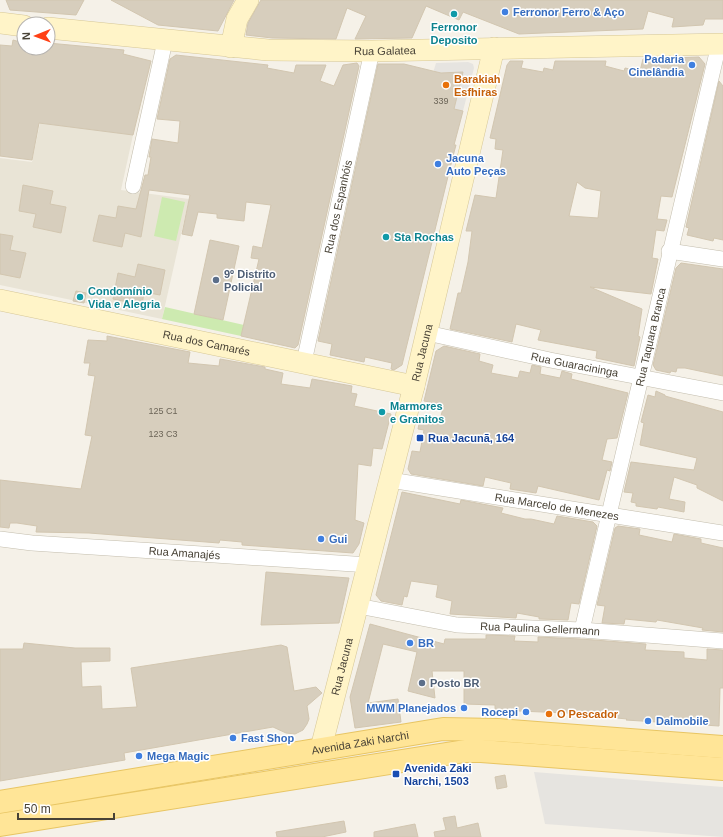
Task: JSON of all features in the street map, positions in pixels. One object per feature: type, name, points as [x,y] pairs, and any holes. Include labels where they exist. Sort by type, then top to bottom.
[{"type":"main road","points":[[231,47],[237,19],[248,0]]},
{"type":"main road","points":[[0,23],[16,25]]},
{"type":"main road","name":"Rua Galatea","points":[[56,29],[165,41],[268,50],[372,51],[721,44]]},
{"type":"main road","name":"Rua Jacuna","points":[[321,748],[414,386],[494,48]]},
{"type":"main road","name":"Rua dos Camarés","points":[[0,300],[414,386]]},
{"type":"main road","name":"Avenida Zaki Narchi","points":[[0,802],[443,729],[498,730],[723,747]]},
{"type":"main road","points":[[297,777],[313,766],[321,748]]},
{"type":"main road","points":[[0,824],[465,751],[723,769]]},
{"type":"street","points":[[133,186],[165,41]]},
{"type":"street","name":"Rua Taquara Branca","points":[[582,630],[670,251],[721,44]]},
{"type":"street","name":"Rua dos Espanhóis","points":[[304,362],[372,51]]},
{"type":"street","points":[[670,251],[723,259]]},
{"type":"street","name":"Rua Guaracininga","points":[[426,333],[640,378],[723,393]]},
{"type":"street","name":"Rua Marcelo de Menezes","points":[[390,480],[723,533]]},
{"type":"street","name":"Rua Amanajés","points":[[0,539],[32,543],[369,565]]},
{"type":"street","name":"Rua Paulina Gellermann","points":[[358,606],[457,625],[582,630],[723,641]]},
{"type":"shaded area","points":[[468,62],[473,64],[474,68],[463,111],[454,109],[463,73],[433,73],[436,63]]},
{"type":"shaded area","points":[[40,123],[133,135],[121,190],[189,199],[162,319],[0,285],[0,158],[32,162]]},
{"type":"shaded area","points":[[534,772],[723,787],[723,837],[545,824]]},
{"type":"green space","points":[[162,197],[185,202],[176,241],[154,236]]},
{"type":"green space","points":[[165,307],[244,325],[241,336],[162,319]]},
{"type":"building","points":[[6,0],[84,0],[76,15],[10,10]]},
{"type":"building","points":[[111,0],[234,0],[218,31],[158,25]]},
{"type":"building","points":[[261,0],[723,0],[723,19],[705,19],[703,25],[672,27],[674,18],[648,11],[643,29],[519,34],[463,12],[459,20],[426,6],[412,38],[355,39],[366,16],[347,8],[336,39],[272,38],[246,35],[248,23]]},
{"type":"building","points":[[13,40],[16,41],[16,56],[56,56],[56,44],[124,50],[123,54],[151,61],[133,135],[39,123],[32,160],[0,156],[0,45],[12,46]]},
{"type":"building","points":[[176,55],[268,65],[267,68],[294,73],[296,65],[326,65],[320,81],[334,86],[343,65],[357,63],[359,66],[298,345],[295,348],[241,336],[259,259],[251,258],[253,246],[262,248],[271,205],[246,202],[244,221],[217,218],[217,214],[198,212],[192,236],[182,234],[190,195],[149,190],[141,237],[125,233],[122,247],[93,241],[99,215],[116,218],[118,206],[136,209],[145,175],[148,175],[152,139],[178,143],[180,121],[157,119],[170,59]]},
{"type":"building","points":[[699,57],[705,64],[672,197],[661,196],[657,219],[667,220],[664,231],[656,230],[652,258],[658,259],[651,294],[590,287],[642,309],[638,336],[640,337],[634,366],[596,358],[597,351],[538,340],[541,330],[516,324],[512,342],[450,329],[458,293],[461,293],[468,262],[472,231],[466,231],[475,195],[496,198],[503,150],[495,149],[496,139],[490,138],[507,65],[510,61],[523,61],[521,68],[543,72],[544,68],[553,70],[555,61],[606,61],[605,66],[624,71],[625,68],[640,71],[643,59]],"holes":[[[577,182],[585,188],[601,191],[598,218],[569,216]]]},
{"type":"building","points":[[378,64],[404,64],[441,73],[463,72],[454,109],[463,111],[454,145],[456,145],[402,365],[394,370],[391,369],[392,363],[365,357],[364,362],[330,355],[332,344],[318,341]]},
{"type":"building","points":[[719,81],[723,86],[723,240],[714,238],[713,241],[687,235],[689,228],[686,227]]},
{"type":"building","points":[[23,185],[53,191],[50,204],[66,207],[61,233],[33,227],[36,214],[19,211]]},
{"type":"building","points":[[0,234],[13,236],[10,250],[26,253],[20,278],[0,274]]},
{"type":"building","name":"9º Distrito Policial","points":[[210,240],[239,246],[223,320],[194,314]]},
{"type":"building","points":[[681,263],[723,269],[723,376],[685,368],[677,368],[676,372],[671,371],[670,373],[656,370],[653,365],[676,268]]},
{"type":"building","points":[[138,264],[165,270],[160,295],[144,292],[142,305],[113,299],[118,273],[135,277]]},
{"type":"building","name":"Condomínio Vida e Alegria","points":[[76,291],[86,293],[84,303],[73,301]]},
{"type":"building","points":[[107,336],[190,352],[188,363],[219,366],[220,359],[265,367],[265,369],[283,373],[281,384],[310,388],[312,379],[352,386],[351,393],[357,394],[354,406],[391,414],[382,449],[373,448],[371,466],[358,464],[355,520],[364,523],[359,544],[353,553],[242,545],[242,542],[220,540],[219,543],[89,533],[36,532],[37,526],[17,523],[10,523],[9,528],[0,527],[0,480],[81,489],[92,436],[85,435],[95,376],[88,375],[90,363],[84,363],[88,340],[107,341]]},
{"type":"building","points":[[444,346],[480,354],[479,361],[493,365],[491,373],[518,378],[520,371],[530,373],[532,365],[541,367],[540,374],[560,378],[562,371],[572,374],[571,379],[628,393],[617,438],[607,439],[602,460],[612,462],[610,471],[607,470],[599,500],[538,486],[536,493],[510,489],[511,483],[485,477],[483,486],[411,474],[408,469],[412,451],[420,452],[424,430],[418,429],[420,419],[439,423],[444,405],[424,401],[436,351]]},
{"type":"building","points":[[656,391],[665,396],[723,412],[723,501],[697,488],[697,485],[674,477],[669,499],[685,502],[684,512],[658,507],[657,509],[636,506],[636,503],[631,502],[633,493],[624,492],[631,462],[694,470],[697,458],[640,445],[644,423],[641,422],[648,395],[655,397]]},
{"type":"building","points":[[402,492],[460,504],[461,500],[503,508],[501,513],[554,524],[557,516],[593,522],[597,526],[579,604],[571,603],[568,620],[539,619],[539,617],[517,613],[516,618],[450,614],[452,601],[436,597],[438,585],[411,581],[407,597],[404,596],[402,605],[381,601],[376,595]]},
{"type":"building","points":[[618,526],[640,529],[639,535],[672,542],[674,534],[701,539],[701,543],[723,548],[723,632],[702,630],[703,628],[657,620],[656,622],[625,619],[624,624],[602,623],[605,606],[597,605],[615,528]]},
{"type":"building","points":[[266,572],[349,578],[339,623],[261,625]]},
{"type":"building","points":[[370,624],[444,644],[445,639],[486,639],[486,635],[515,636],[514,641],[538,642],[538,637],[581,639],[646,644],[645,650],[684,652],[684,658],[707,660],[707,649],[723,650],[723,688],[720,688],[719,726],[626,720],[627,719],[566,713],[495,710],[495,705],[464,704],[464,671],[432,671],[435,698],[408,691],[417,652],[383,644],[368,703],[398,699],[401,722],[355,728],[350,697]]},
{"type":"building","points":[[24,643],[75,648],[110,648],[110,661],[81,662],[82,687],[101,686],[102,709],[137,707],[131,668],[281,645],[287,647],[294,691],[316,687],[322,693],[307,706],[309,719],[307,724],[303,730],[295,734],[286,733],[273,727],[124,753],[125,760],[0,781],[0,649],[23,649]]},
{"type":"building","points":[[505,775],[507,787],[497,789],[495,777]]},
{"type":"building","points":[[455,816],[457,828],[478,823],[481,837],[435,837],[434,832],[446,830],[443,818]]},
{"type":"building","points":[[344,821],[346,832],[322,837],[277,837],[276,832]]},
{"type":"building","points":[[415,824],[418,837],[374,837],[374,832]]},
{"type":"place","name":"Ferronor Ferro & Aço","points":[[505,12]]},
{"type":"place","name":"Ferronor Deposito","points":[[454,14]]},
{"type":"place","name":"Padaria Cinelândia","points":[[692,65]]},
{"type":"place","name":"Barakiah Esfhiras","points":[[446,85]]},
{"type":"place","name":"Jacuna Auto Peças","points":[[438,164]]},
{"type":"place","name":"Sta Rochas","points":[[386,237]]},
{"type":"place","name":"9º Distrito Policial","points":[[216,280]]},
{"type":"place","name":"Condomínio Vida e Alegria","points":[[80,297]]},
{"type":"place","name":"Marmores e Granitos","points":[[382,412]]},
{"type":"place","name":"Rua Jacunã, 164","points":[[420,438]]},
{"type":"place","name":"Gui","points":[[321,539]]},
{"type":"place","name":"BR","points":[[410,643]]},
{"type":"place","name":"Posto BR","points":[[422,683]]},
{"type":"place","name":"MWM Planejados","points":[[464,708]]},
{"type":"place","name":"Rocepi","points":[[526,712]]},
{"type":"place","name":"O Pescador","points":[[549,714]]},
{"type":"place","name":"Dalmobile","points":[[648,721]]},
{"type":"place","name":"Fast Shop","points":[[233,738]]},
{"type":"place","name":"Mega Magic","points":[[139,756]]},
{"type":"place","name":"Avenida Zaki Narchi, 1503","points":[[396,774]]}]
